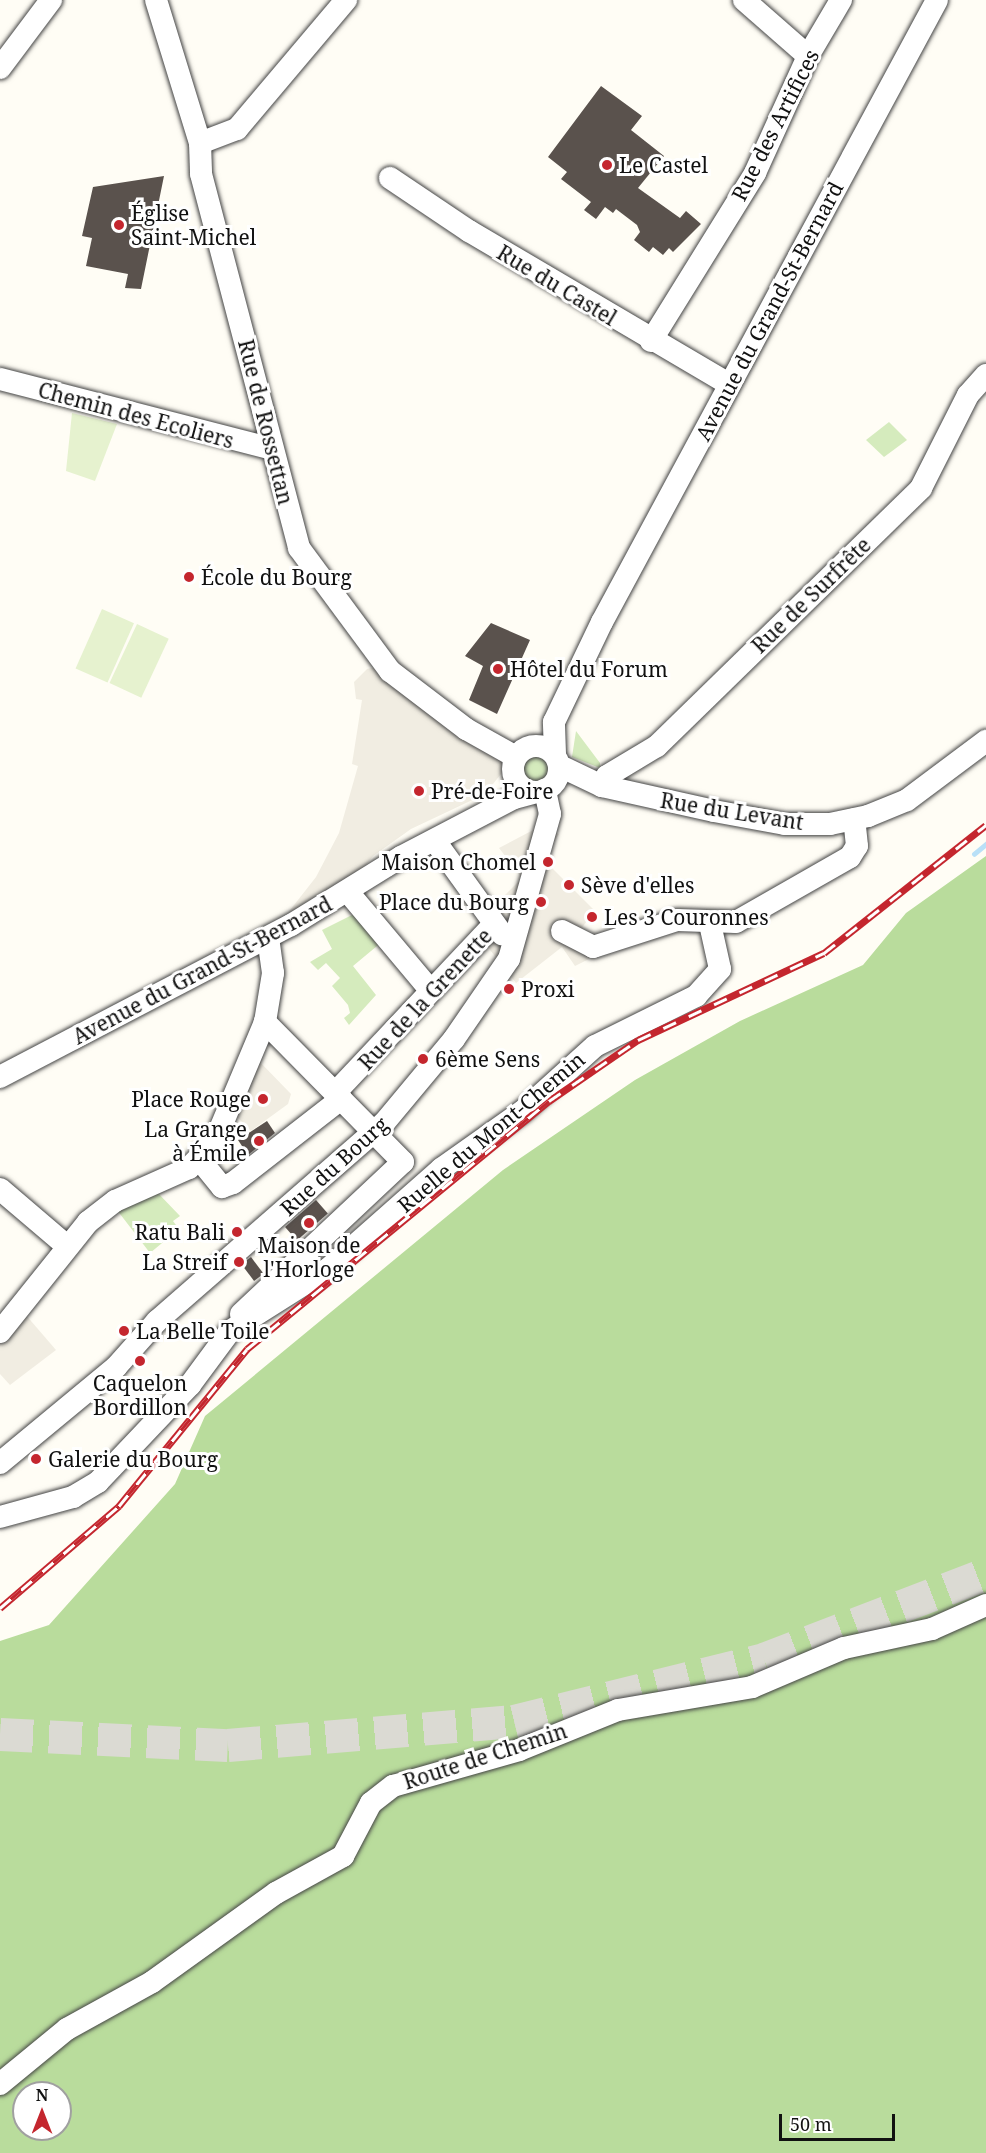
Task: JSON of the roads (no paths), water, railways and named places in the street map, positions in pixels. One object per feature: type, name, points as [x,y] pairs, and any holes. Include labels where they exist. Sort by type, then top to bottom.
[{"type":"street","points":[[0,68],[51,0]]},
{"type":"street","name":"Rue de Rossettan","points":[[156,0],[200,143],[201,174],[299,548],[383,662],[466,729],[519,759]]},
{"type":"street","points":[[200,143],[237,129],[346,0]]},
{"type":"street","points":[[744,0],[808,56]]},
{"type":"street","name":"Rue des Artifices","points":[[651,341],[755,173],[808,56],[841,0]]},
{"type":"street","name":"Avenue du Grand-St-Bernard","points":[[401,857],[435,841],[549,778],[554,722],[602,622],[937,0]]},
{"type":"street","name":"Rue du Castel","points":[[390,178],[651,341],[729,384]]},
{"type":"street","name":"Rue de Surfrête","points":[[601,786],[608,776],[657,746],[921,488],[968,395],[986,375]]},
{"type":"street","name":"Chemin des Ecoliers","points":[[0,380],[272,449]]},
{"type":"street","name":"Avenue du Grand-St-Bernard","points":[[0,1077],[268,937],[348,892],[401,857],[436,827],[491,797],[519,759],[602,622]]},
{"type":"street","name":"Rue du Levant","points":[[549,778],[601,786],[777,823],[854,819],[907,800],[986,741]]},
{"type":"street","points":[[544,746],[549,778],[521,787],[519,759],[544,746]]},
{"type":"street","name":"Rue du Bourg","points":[[0,1463],[116,1366],[173,1306],[374,1132],[454,1039],[507,963],[550,814],[549,778]]},
{"type":"street","points":[[561,931],[593,947],[677,920],[710,924],[736,922],[850,857],[857,846],[854,819]]},
{"type":"street","points":[[435,841],[494,924]]},
{"type":"street","points":[[348,892],[431,991]]},
{"type":"street","name":"Rue de la Grenette","points":[[200,1160],[222,1187],[232,1184],[338,1096],[494,924],[510,949]]},
{"type":"street","name":"Ruelle du Mont-Chemin","points":[[230,1330],[328,1269],[433,1176],[523,1111],[595,1046],[696,996],[720,969],[710,924]]},
{"type":"street","points":[[0,1332],[67,1246],[115,1201],[200,1160],[229,1112],[265,1022],[273,973],[268,937]]},
{"type":"street","points":[[265,1022],[374,1132]]},
{"type":"street","name":"Ruelle du Mont-Chemin","points":[[0,1517],[73,1497],[109,1473],[118,1458],[190,1385],[263,1288],[314,1248],[403,1162],[374,1132]]},
{"type":"street","points":[[0,1189],[67,1246]]},
{"type":"street","name":"Route de Chemin","points":[[0,2084],[76,2023],[152,1982],[276,1893],[343,1857],[371,1803],[393,1786],[519,1750],[618,1710],[752,1687],[843,1648],[927,1631],[986,1605]]},
{"type":"waterway","points":[[974,854],[986,844]]},
{"type":"tunnel","points":[[0,1734],[228,1745],[514,1721],[764,1659],[986,1574]]},
{"type":"railway","points":[[0,1608],[119,1506],[247,1349],[549,1101],[638,1040],[824,953],[986,825]]},
{"type":"place","name":"Le Castel","points":[[607,165]]},
{"type":"place","name":"Église Saint-Michel","points":[[119,225]]},
{"type":"place","name":"École du Bourg","points":[[189,577]]},
{"type":"place","name":"Hôtel du Forum","points":[[498,669]]},
{"type":"place","name":"Pré-de-Foire","points":[[419,791]]},
{"type":"place","name":"Maison Chomel","points":[[548,862]]},
{"type":"place","name":"Sève d'elles","points":[[569,885]]},
{"type":"place","name":"Place du Bourg","points":[[541,902]]},
{"type":"place","name":"Les 3 Couronnes","points":[[592,917]]},
{"type":"place","name":"Proxi","points":[[509,989]]},
{"type":"place","name":"6ème Sens","points":[[423,1059]]},
{"type":"place","name":"Place Rouge","points":[[263,1099]]},
{"type":"place","name":"La Grange à Émile","points":[[259,1141]]},
{"type":"place","name":"Maison de l'Horloge","points":[[309,1223]]},
{"type":"place","name":"Ratu Bali","points":[[237,1232]]},
{"type":"place","name":"La Streif","points":[[239,1262]]},
{"type":"place","name":"La Belle Toile","points":[[124,1331]]},
{"type":"place","name":"Caquelon Bordillon","points":[[140,1361]]},
{"type":"place","name":"Galerie du Bourg","points":[[36,1459]]}]
